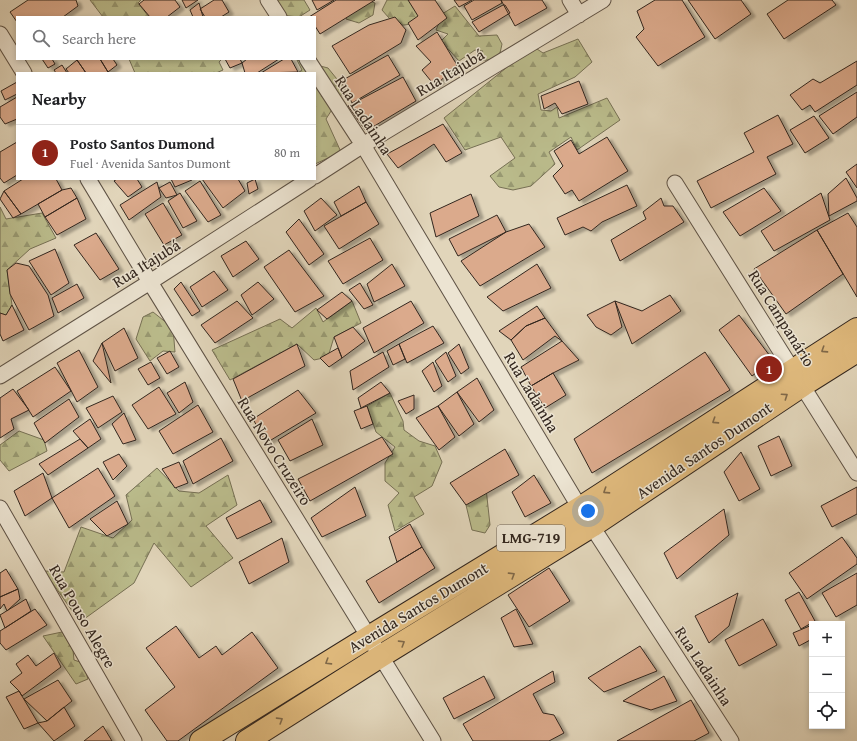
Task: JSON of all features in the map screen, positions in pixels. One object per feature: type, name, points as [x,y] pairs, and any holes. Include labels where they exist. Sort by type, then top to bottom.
[{"type":"main road","name":"Avenida Santos Dumont","points":[[247,741],[381,656],[592,526],[798,377],[857,329]]},
{"type":"main road","name":"Avenida Santos Dumont","points":[[201,741],[580,508],[798,377],[857,351]]},
{"type":"street","points":[[268,0],[278,16]]},
{"type":"street","points":[[570,0],[579,15]]},
{"type":"street","name":"Rua Itajubá","points":[[316,175],[363,145],[603,0]]},
{"type":"street","points":[[0,34],[23,72]]},
{"type":"street","name":"Rua Ladainha","points":[[308,60],[315,72]]},
{"type":"street","name":"Rua Ladainha","points":[[316,73],[363,145],[580,508],[731,741]]},
{"type":"street","name":"Rua Novo Cruzeiro","points":[[89,180],[433,741]]},
{"type":"street","name":"Rua Itajubá","points":[[0,376],[308,180]]},
{"type":"street","name":"Rua Campanário","points":[[675,183],[857,473]]},
{"type":"street","name":"Rua Pouso Alegre","points":[[0,508],[134,741]]},
{"type":"green space","points":[[90,0],[141,0],[138,3],[148,16],[102,16]]},
{"type":"green space","points":[[277,0],[304,0],[310,10],[301,16],[269,14]]},
{"type":"green space","points":[[366,0],[375,3],[373,15],[359,23],[346,19],[351,6]]},
{"type":"green space","points":[[387,0],[417,0],[420,23],[396,26],[382,10]]},
{"type":"green space","points":[[455,6],[479,36],[497,35],[502,44],[499,58],[475,62],[483,51],[475,50],[459,61],[441,41],[448,34],[436,30],[439,23],[434,19]]},
{"type":"green space","points":[[578,39],[592,62],[575,77],[538,94],[541,110],[551,111],[557,107],[559,118],[607,98],[620,120],[577,150],[571,137],[549,152],[555,164],[531,186],[513,190],[499,187],[490,176],[515,158],[501,137],[465,150],[444,118],[534,47],[543,53]]},
{"type":"green space","points":[[129,60],[221,60],[219,62],[223,70],[218,72],[135,72]]},
{"type":"green space","points":[[297,60],[328,68],[345,89],[326,119],[341,152],[316,164],[316,72],[299,72],[302,70]]},
{"type":"green space","points":[[0,207],[6,219],[42,213],[56,238],[30,249],[7,270],[12,305],[6,315],[0,313]]},
{"type":"green space","points":[[352,301],[361,323],[334,337],[328,357],[314,360],[297,344],[230,380],[212,350],[280,319],[292,328],[316,308],[323,322]]},
{"type":"green space","points":[[153,312],[173,328],[175,352],[163,351],[150,361],[136,339],[143,317]]},
{"type":"green space","points":[[390,393],[403,421],[404,430],[419,441],[435,446],[442,462],[432,486],[414,497],[424,514],[395,531],[388,505],[399,493],[385,481],[385,463],[395,447],[376,432],[367,406]]},
{"type":"green space","points":[[19,431],[44,440],[47,451],[9,471],[0,460],[0,445]]},
{"type":"green space","points":[[157,468],[179,491],[199,493],[228,475],[237,505],[206,526],[233,558],[191,587],[154,543],[134,583],[80,622],[44,571],[64,572],[81,527],[113,538],[132,520],[126,495]]},
{"type":"green space","points":[[486,488],[490,525],[485,533],[472,530],[466,505],[470,492]]},
{"type":"green space","points":[[62,632],[73,650],[74,660],[83,663],[88,679],[76,684],[43,636]]},
{"type":"building","points":[[28,0],[76,0],[78,6],[64,16],[16,16],[16,21],[10,12]]},
{"type":"building","points":[[144,0],[175,0],[180,7],[168,16],[149,16],[139,4]]},
{"type":"building","points":[[182,0],[198,0],[186,8]]},
{"type":"building","points":[[214,0],[222,0],[229,12],[223,16],[204,16],[200,9]]},
{"type":"building","points":[[312,0],[334,0],[317,10]]},
{"type":"building","points":[[336,0],[375,0],[320,34],[316,28],[316,16],[311,16]]},
{"type":"building","points":[[408,0],[435,0],[447,18],[418,40],[408,23],[418,16]]},
{"type":"building","points":[[454,0],[472,0],[459,7]]},
{"type":"building","points":[[474,0],[501,0],[502,3],[472,20],[464,6]]},
{"type":"building","points":[[501,0],[542,0],[547,8],[515,26]]},
{"type":"building","points":[[655,0],[682,0],[705,37],[658,66],[636,37],[644,29],[637,11]]},
{"type":"building","points":[[688,0],[741,0],[751,14],[715,39]]},
{"type":"building","points":[[788,0],[832,0],[836,5],[784,39],[767,14]]},
{"type":"building","points":[[199,3],[203,16],[193,16],[190,10]]},
{"type":"building","points":[[505,5],[510,13],[479,32],[472,22]]},
{"type":"building","points":[[395,17],[406,30],[401,43],[350,74],[332,46],[369,25]]},
{"type":"building","points":[[437,32],[457,65],[435,86],[422,70],[431,62],[416,46]]},
{"type":"building","points":[[388,55],[400,75],[352,103],[341,81]]},
{"type":"building","points":[[43,60],[53,60],[55,64],[48,68]]},
{"type":"building","points":[[77,60],[101,60],[108,72],[85,72]]},
{"type":"building","points":[[77,60],[85,72],[68,72],[66,69]]},
{"type":"building","points":[[101,60],[114,60],[117,65],[108,72]]},
{"type":"building","points":[[226,60],[240,60],[242,63],[230,68]]},
{"type":"building","points":[[246,60],[277,60],[259,72],[245,72],[242,63]]},
{"type":"building","points":[[282,60],[292,60],[298,72],[263,72]]},
{"type":"building","points":[[857,61],[857,85],[815,112],[810,105],[802,110],[790,95],[813,79],[820,83]]},
{"type":"building","points":[[62,65],[66,72],[55,72],[54,70]]},
{"type":"building","points":[[403,77],[416,101],[366,131],[348,106]]},
{"type":"building","points":[[579,81],[588,104],[562,114],[555,103],[544,109],[541,96]]},
{"type":"building","points":[[16,83],[16,94],[5,100],[1,91]]},
{"type":"building","points":[[857,92],[857,117],[833,134],[819,116]]},
{"type":"building","points":[[16,98],[16,119],[5,124],[0,117],[0,107]]},
{"type":"building","points":[[778,115],[793,144],[767,157],[776,174],[711,208],[697,181],[754,152],[744,133]]},
{"type":"building","points":[[814,116],[829,138],[805,153],[790,130]]},
{"type":"building","points":[[443,124],[462,153],[446,162],[434,144],[398,168],[387,154]]},
{"type":"building","points":[[607,137],[628,171],[579,201],[572,190],[565,194],[553,176],[563,166],[554,151],[571,140],[579,154]]},
{"type":"building","points":[[16,143],[16,176],[4,183],[0,178],[0,152]]},
{"type":"building","points":[[857,164],[857,188],[846,172]]},
{"type":"building","points":[[846,178],[857,198],[857,201],[829,216],[828,194]]},
{"type":"building","points":[[21,180],[57,180],[62,190],[21,214],[4,191]]},
{"type":"building","points":[[138,180],[142,187],[128,197],[114,181]]},
{"type":"building","points":[[172,180],[192,180],[175,187]]},
{"type":"building","points":[[203,180],[239,180],[245,191],[223,208]]},
{"type":"building","points":[[255,180],[258,189],[249,194],[247,183]]},
{"type":"building","points":[[200,181],[221,215],[208,222],[185,191]]},
{"type":"building","points":[[157,182],[161,197],[129,220],[120,205]]},
{"type":"building","points":[[170,182],[177,195],[166,198],[159,188]]},
{"type":"building","points":[[627,185],[637,206],[602,222],[591,231],[583,227],[565,235],[557,218]]},
{"type":"building","points":[[359,186],[366,202],[341,216],[334,202]]},
{"type":"building","points":[[71,188],[77,198],[45,217],[38,204],[62,190]]},
{"type":"building","points":[[764,188],[781,211],[740,236],[723,212]]},
{"type":"building","points":[[4,191],[21,214],[13,218],[0,199]]},
{"type":"building","points":[[180,193],[197,221],[183,228],[168,201]]},
{"type":"building","points":[[821,193],[830,220],[774,251],[761,231]]},
{"type":"building","points":[[471,194],[479,216],[436,237],[430,213]]},
{"type":"building","points":[[77,198],[86,219],[57,235],[45,217]]},
{"type":"building","points":[[321,198],[337,215],[315,231],[304,211]]},
{"type":"building","points":[[661,198],[664,206],[673,206],[684,222],[620,261],[611,240],[646,219],[643,212]]},
{"type":"building","points":[[366,202],[379,224],[339,249],[324,226]]},
{"type":"building","points":[[163,203],[182,235],[164,245],[145,214]]},
{"type":"building","points":[[848,213],[857,227],[857,297],[817,230]]},
{"type":"building","points":[[497,215],[506,232],[458,256],[449,239]]},
{"type":"building","points":[[299,219],[324,254],[309,265],[286,232]]},
{"type":"building","points":[[529,224],[545,247],[480,286],[461,261],[506,232]]},
{"type":"building","points":[[817,230],[843,274],[786,314],[754,269]]},
{"type":"building","points":[[96,233],[119,269],[100,280],[74,245]]},
{"type":"building","points":[[370,238],[383,260],[343,284],[328,261]]},
{"type":"building","points":[[246,241],[259,259],[233,277],[221,256]]},
{"type":"building","points":[[55,249],[69,283],[51,295],[29,261]]},
{"type":"building","points":[[289,250],[324,296],[295,312],[264,267]]},
{"type":"building","points":[[16,263],[29,266],[48,295],[54,316],[29,330],[10,294],[7,270]]},
{"type":"building","points":[[392,264],[405,286],[374,302],[367,284]]},
{"type":"building","points":[[537,264],[551,288],[503,311],[487,297]]},
{"type":"building","points":[[214,271],[228,290],[202,307],[190,287]]},
{"type":"building","points":[[181,282],[200,311],[192,316],[174,289]]},
{"type":"building","points":[[258,282],[274,299],[252,315],[241,295]]},
{"type":"building","points":[[360,283],[373,305],[364,309],[349,290]]},
{"type":"building","points":[[77,284],[84,298],[58,313],[52,298]]},
{"type":"building","points":[[342,292],[352,301],[327,319],[317,310]]},
{"type":"building","points":[[670,295],[681,311],[632,344],[615,301],[642,311]]},
{"type":"building","points":[[237,301],[253,318],[215,343],[201,325]]},
{"type":"building","points":[[411,301],[424,323],[374,353],[363,328]]},
{"type":"building","points":[[615,301],[622,327],[611,335],[596,327],[587,315]]},
{"type":"building","points":[[12,305],[24,330],[3,341],[0,334],[0,313],[6,315]]},
{"type":"building","points":[[537,306],[545,318],[526,326],[511,340],[499,331]]},
{"type":"building","points":[[739,315],[773,360],[752,376],[719,330]]},
{"type":"building","points":[[545,318],[562,341],[555,336],[523,360],[511,340],[526,326]]},
{"type":"building","points":[[433,326],[444,343],[407,363],[399,344]]},
{"type":"building","points":[[353,327],[365,341],[342,358],[334,337]]},
{"type":"building","points":[[124,328],[138,358],[115,371],[102,343]]},
{"type":"building","points":[[562,341],[579,360],[531,386],[521,367]]},
{"type":"building","points":[[102,343],[111,383],[93,361]]},
{"type":"building","points":[[297,344],[305,366],[242,401],[233,379]]},
{"type":"building","points":[[399,344],[405,359],[393,365],[387,351]]},
{"type":"building","points":[[459,344],[469,368],[461,374],[448,353]]},
{"type":"building","points":[[338,348],[342,358],[329,367],[320,358]]},
{"type":"building","points":[[79,350],[98,387],[77,402],[57,363]]},
{"type":"building","points":[[170,351],[179,367],[167,374],[157,358]]},
{"type":"building","points":[[383,352],[389,367],[353,390],[350,371]]},
{"type":"building","points":[[446,352],[456,376],[448,382],[435,361]]},
{"type":"building","points":[[705,352],[730,390],[592,473],[574,439]]},
{"type":"building","points":[[151,362],[160,378],[148,385],[138,369]]},
{"type":"building","points":[[433,362],[442,386],[434,392],[422,371]]},
{"type":"building","points":[[55,367],[71,391],[33,417],[17,391]]},
{"type":"building","points":[[553,373],[566,395],[545,408],[531,386]]},
{"type":"building","points":[[477,378],[494,410],[479,422],[457,392]]},
{"type":"building","points":[[185,382],[193,402],[179,413],[167,393]]},
{"type":"building","points":[[381,382],[390,393],[361,408],[358,398]]},
{"type":"building","points":[[159,387],[176,414],[148,429],[132,405]]},
{"type":"building","points":[[13,389],[29,410],[11,419],[14,429],[0,438],[0,398]]},
{"type":"building","points":[[298,390],[316,413],[266,443],[253,419]]},
{"type":"building","points":[[457,392],[474,424],[459,436],[438,406]]},
{"type":"building","points":[[414,395],[414,409],[406,414],[398,401]]},
{"type":"building","points":[[113,396],[122,412],[98,428],[86,408]]},
{"type":"building","points":[[69,399],[79,417],[45,443],[34,423]]},
{"type":"building","points":[[198,405],[213,432],[173,454],[159,431]]},
{"type":"building","points":[[367,406],[373,424],[361,429],[354,411]]},
{"type":"building","points":[[438,406],[455,437],[439,450],[416,418]]},
{"type":"building","points":[[124,413],[136,440],[123,444],[112,424]]},
{"type":"building","points":[[90,419],[101,439],[88,448],[73,431]]},
{"type":"building","points":[[312,419],[323,445],[290,461],[278,440]]},
{"type":"building","points":[[779,436],[792,466],[771,476],[758,446]]},
{"type":"building","points":[[382,437],[393,454],[310,501],[298,479]]},
{"type":"building","points":[[221,438],[233,461],[193,484],[183,461]]},
{"type":"building","points":[[80,439],[88,448],[48,475],[39,464]]},
{"type":"building","points":[[505,449],[519,475],[466,505],[450,483]]},
{"type":"building","points":[[741,452],[760,489],[739,501],[724,472]]},
{"type":"building","points":[[119,454],[127,466],[113,480],[103,462]]},
{"type":"building","points":[[179,462],[188,483],[175,488],[162,469]]},
{"type":"building","points":[[98,468],[115,496],[69,528],[52,498]]},
{"type":"building","points":[[43,473],[52,498],[25,516],[14,491]]},
{"type":"building","points":[[534,475],[551,503],[525,517],[512,492]]},
{"type":"building","points":[[355,487],[366,516],[322,537],[311,518]]},
{"type":"building","points":[[857,487],[857,514],[832,527],[821,506]]},
{"type":"building","points":[[260,500],[272,522],[237,539],[226,518]]},
{"type":"building","points":[[117,501],[128,524],[107,536],[90,519]]},
{"type":"building","points":[[724,509],[729,535],[677,579],[664,553]]},
{"type":"building","points":[[410,524],[422,547],[397,562],[389,537]]},
{"type":"building","points":[[842,537],[857,558],[857,564],[807,599],[789,573]]},
{"type":"building","points":[[282,538],[289,562],[249,584],[239,562]]},
{"type":"building","points":[[422,547],[435,568],[379,603],[366,581]]},
{"type":"building","points":[[549,568],[570,601],[529,627],[508,595]]},
{"type":"building","points":[[6,569],[18,589],[0,597],[0,573]]},
{"type":"building","points":[[857,573],[857,605],[836,617],[822,593]]},
{"type":"building","points":[[18,589],[20,599],[7,611],[4,604],[0,609],[0,597]]},
{"type":"building","points":[[799,592],[815,621],[809,621],[809,624],[801,629],[785,600]]},
{"type":"building","points":[[738,593],[729,626],[709,643],[695,616]]},
{"type":"building","points":[[26,599],[31,611],[5,628],[0,615]]},
{"type":"building","points":[[35,609],[47,625],[6,650],[0,643],[0,631]]},
{"type":"building","points":[[516,609],[533,644],[514,647],[501,618]]},
{"type":"building","points":[[763,619],[777,645],[739,666],[725,640]]},
{"type":"building","points":[[176,626],[199,658],[216,646],[222,655],[252,632],[278,668],[178,741],[167,741],[145,710],[175,687],[146,648]]},
{"type":"building","points":[[809,626],[809,641],[799,646],[793,633]]},
{"type":"building","points":[[640,646],[657,671],[604,692],[588,678]]},
{"type":"building","points":[[54,653],[61,667],[22,696],[10,682],[22,673],[16,664],[28,655],[36,666]]},
{"type":"building","points":[[553,671],[555,682],[533,694],[543,713],[554,715],[564,733],[549,741],[473,741],[463,724]]},
{"type":"building","points":[[484,676],[495,698],[454,719],[443,698]]},
{"type":"building","points":[[664,676],[677,701],[651,710],[623,701]]},
{"type":"building","points":[[58,680],[72,701],[47,721],[24,699]]},
{"type":"building","points":[[19,691],[38,723],[24,729],[6,697]]},
{"type":"building","points":[[691,700],[709,733],[694,741],[617,741]]},
{"type":"building","points":[[64,707],[75,726],[54,741],[38,723],[47,721]]},
{"type":"building","points":[[103,726],[112,741],[84,741]]},
{"type":"place","name":"Posto Santos Dumond","points":[[769,369]]}]
